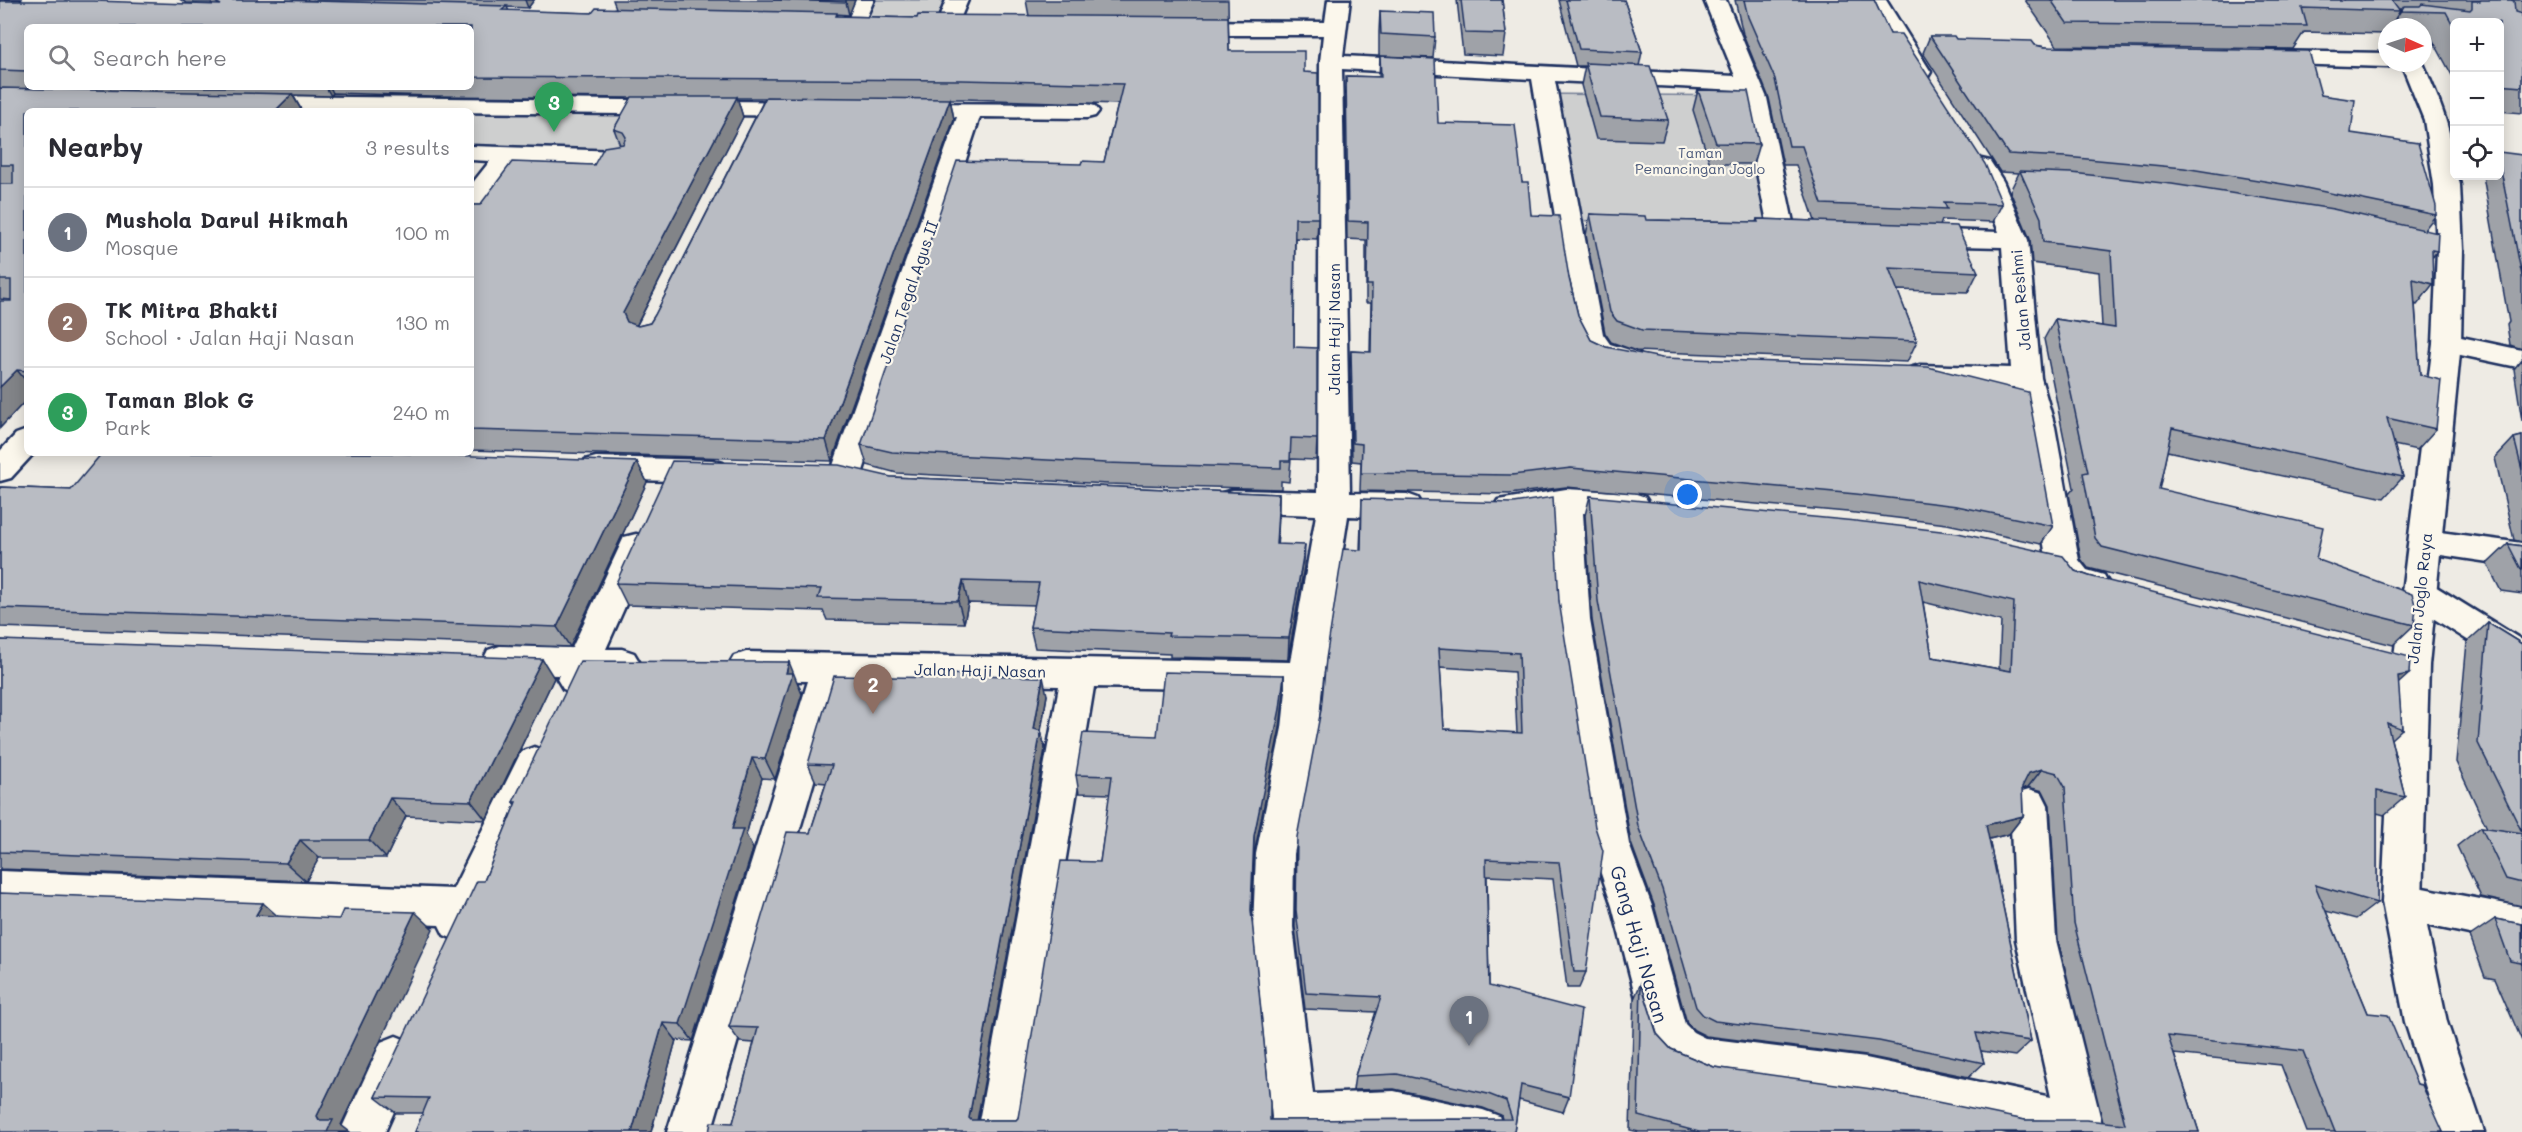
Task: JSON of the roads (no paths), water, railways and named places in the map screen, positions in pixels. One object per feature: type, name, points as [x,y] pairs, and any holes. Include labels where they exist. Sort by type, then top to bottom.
[{"type":"street","points":[[853,24],[863,0]]},
{"type":"street","points":[[946,26],[957,0]]},
{"type":"street","name":"Jalan Haji Nasan","points":[[1293,1125],[1273,927],[1275,854],[1300,728],[1305,677],[1334,504],[1331,62],[1338,0]]},
{"type":"street","points":[[1715,0],[1750,84],[1782,232]]},
{"type":"street","points":[[1875,0],[1932,91]]},
{"type":"street","points":[[0,11],[16,6]]},
{"type":"street","points":[[830,23],[876,24]]},
{"type":"street","points":[[923,25],[970,26]]},
{"type":"street","points":[[1158,28],[1334,29]]},
{"type":"street","points":[[2245,58],[2378,60]]},
{"type":"street","points":[[1331,62],[1750,84]]},
{"type":"street","name":"Jalan Joglo Raya","points":[[2416,72],[2436,120],[2447,185],[2439,247],[2447,343],[2411,665],[2402,902],[2426,1022],[2462,1132]]},
{"type":"street","points":[[1542,73],[1579,224],[1589,335],[1600,351],[1634,362],[1657,365]]},
{"type":"street","points":[[236,103],[340,108],[357,90]]},
{"type":"street","points":[[474,112],[757,119],[832,109]]},
{"type":"street","points":[[890,110],[1087,111]]},
{"type":"street","name":"Jalan Tegal Agus II","points":[[876,481],[834,474],[971,110]]},
{"type":"street","name":"Jalan Reshmi","points":[[1967,145],[2002,181],[2015,240],[2026,378],[2040,427],[2063,563]]},
{"type":"street","points":[[474,153],[620,158]]},
{"type":"street","points":[[474,198],[508,154]]},
{"type":"street","points":[[1890,236],[2015,240]]},
{"type":"street","points":[[2447,343],[2522,359]]},
{"type":"street","points":[[1895,374],[2026,378]]},
{"type":"street","points":[[0,470],[19,445]]},
{"type":"street","points":[[574,467],[659,495],[740,472]]},
{"type":"street","points":[[445,950],[583,663],[659,495]]},
{"type":"street","points":[[1209,500],[1439,506]]},
{"type":"street","points":[[1486,507],[1509,508],[1566,500],[1659,508]]},
{"type":"street","name":"Gang Haji Nasan","points":[[1566,500],[1573,620],[1610,844],[1632,906],[1666,1033],[1676,1047],[1705,1059],[1866,1080],[2082,1129]]},
{"type":"street","points":[[2425,542],[2522,555]]},
{"type":"street","points":[[2028,555],[2063,563],[2076,580],[2122,592]]},
{"type":"street","points":[[2418,592],[2522,657]]},
{"type":"street","points":[[2376,656],[2411,665]]},
{"type":"street","points":[[464,658],[654,664]]},
{"type":"street","name":"Jalan Haji Nasan","points":[[713,665],[1305,677]]},
{"type":"street","points":[[689,1132],[830,667]]},
{"type":"street","points":[[999,1132],[1079,672]]},
{"type":"street","points":[[2029,805],[2036,940],[2082,1129]]},
{"type":"street","points":[[0,889],[464,908]]},
{"type":"street","points":[[2402,902],[2522,926]]},
{"type":"street","points":[[362,1132],[411,1025]]},
{"type":"street","points":[[1293,1125],[1394,1113],[1483,1132]]},
{"type":"place","name":"Taman Blok G","points":[[554,132]]},
{"type":"place","name":"TK Mitra Bhakti","points":[[873,714]]},
{"type":"place","name":"Mushola Darul Hikmah","points":[[1469,1046]]},
{"type":"park label","name":"Taman Pemancingan Joglo","points":[[1700,160]]}]
